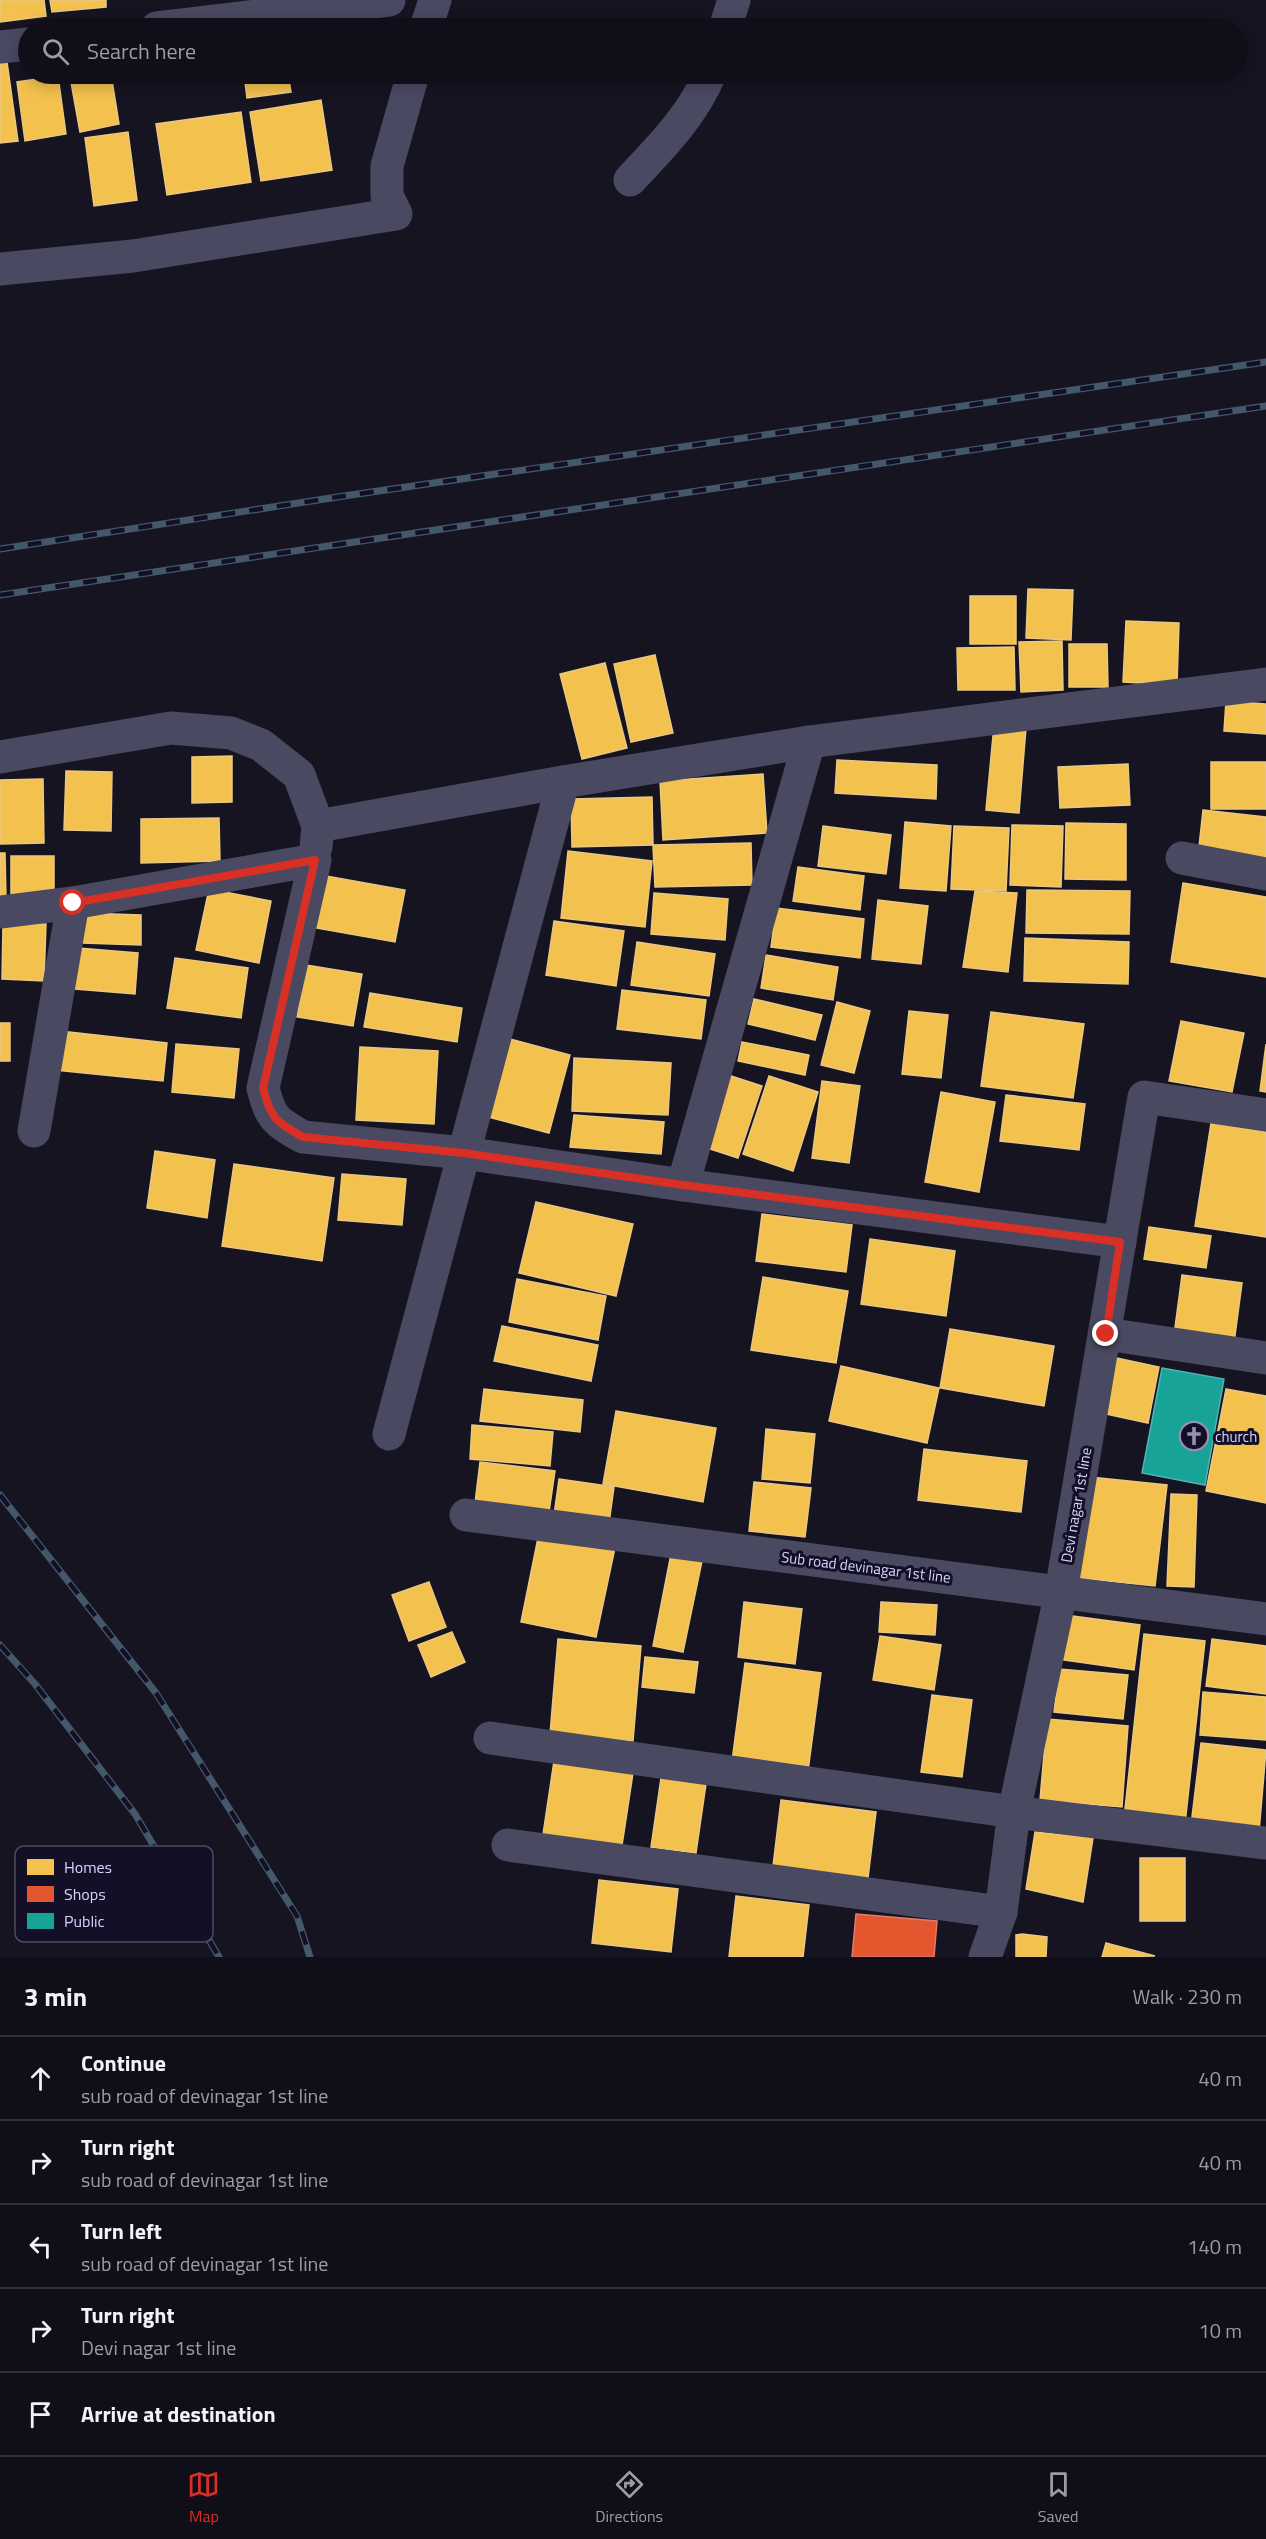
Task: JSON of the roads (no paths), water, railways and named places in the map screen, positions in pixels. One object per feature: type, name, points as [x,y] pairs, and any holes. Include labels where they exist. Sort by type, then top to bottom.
[{"type":"street","points":[[240,18],[389,0]]},
{"type":"street","points":[[429,18],[435,0]]},
{"type":"street","points":[[728,18],[734,0]]},
{"type":"street","points":[[0,47],[18,45]]},
{"type":"street","points":[[0,269],[133,256],[396,214],[387,196],[387,166],[410,84]]},
{"type":"street","points":[[630,180],[683,122],[706,84]]},
{"type":"street","points":[[318,826],[563,782],[809,742],[1266,684]]},
{"type":"street","points":[[0,757],[171,728],[231,733],[261,745],[300,775],[318,826],[315,860],[263,1088],[269,1111],[279,1124],[303,1137],[464,1153],[683,1185],[1120,1242]]},
{"type":"street","points":[[683,1185],[809,742]]},
{"type":"street","points":[[389,1434],[563,782]]},
{"type":"street","points":[[1182,858],[1266,874]]},
{"type":"street","points":[[0,912],[73,903],[315,860]]},
{"type":"street","points":[[34,1131],[73,903]]},
{"type":"street","name":"Devi nagar 1st line","points":[[1001,1912],[1014,1812],[1061,1592],[1144,1097],[1266,1115]]},
{"type":"street","points":[[1106,1334],[1266,1358]]},
{"type":"street","name":"Sub road devinagar 1st line","points":[[466,1515],[1266,1619]]},
{"type":"street","points":[[490,1738],[1014,1812],[1266,1843]]},
{"type":"street","points":[[508,1845],[1001,1912],[985,1957]]},
{"type":"railway","points":[[0,549],[344,496],[1266,362]]},
{"type":"railway","points":[[0,595],[1266,406]]},
{"type":"railway","points":[[0,1495],[156,1693],[297,1916],[310,1957]]},
{"type":"railway","points":[[0,1645],[35,1684],[135,1814],[154,1846]]},
{"type":"railway","points":[[210,1942],[219,1957]]},
{"type":"place","name":"church","points":[[1194,1436]]}]
